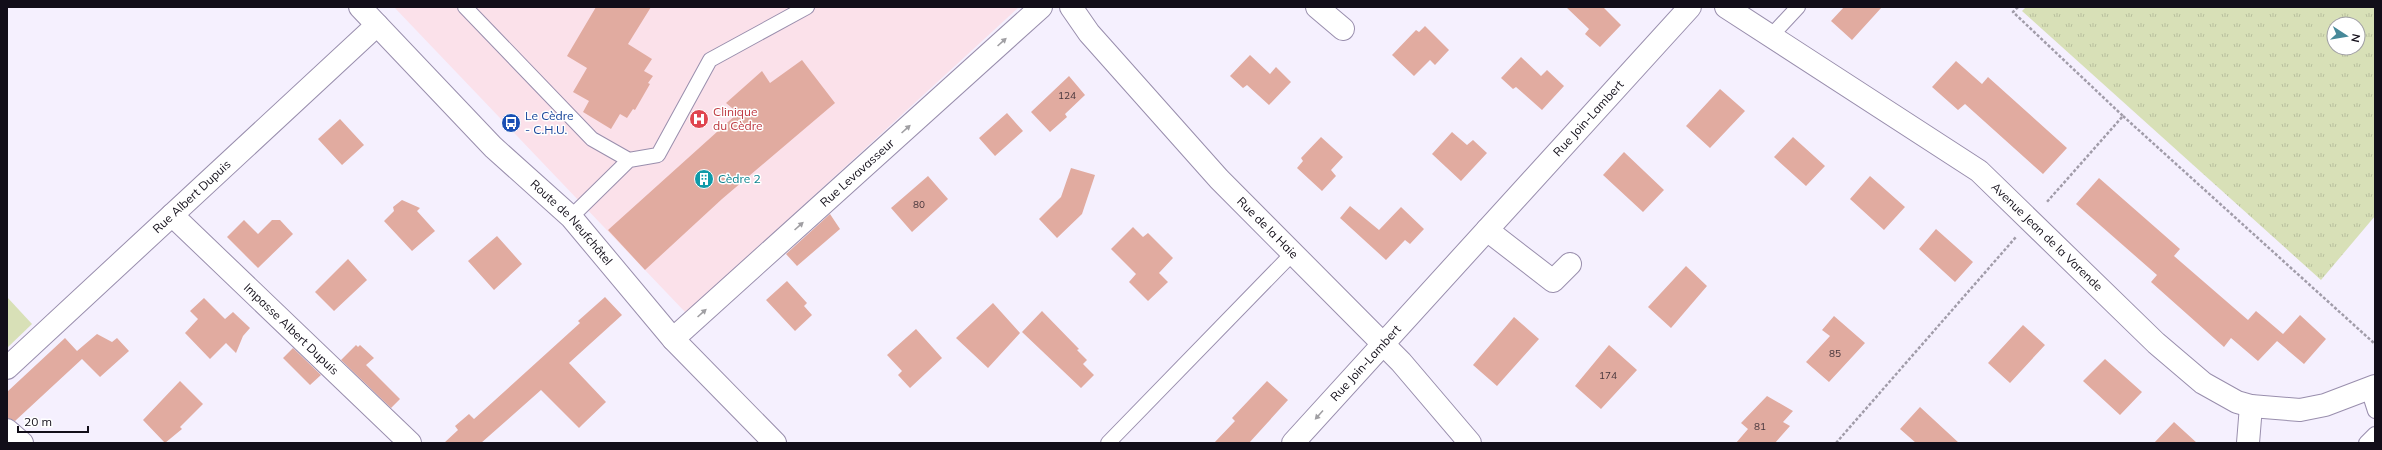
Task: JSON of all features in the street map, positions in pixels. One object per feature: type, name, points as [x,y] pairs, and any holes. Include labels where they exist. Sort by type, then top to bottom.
[{"type":"street","name":"Route de Neufchâtel","points":[[360,7],[493,147],[571,217],[673,339],[775,443]]},
{"type":"street","name":"Rue Levavasseur","points":[[673,339],[1041,7]]},
{"type":"street","name":"Rue de la Haie","points":[[1071,7],[1089,33],[1198,155],[1292,253],[1401,362],[1470,443]]},
{"type":"street","points":[[1317,7],[1343,29]]},
{"type":"street","name":"Rue Join-Lambert","points":[[1293,443],[1690,7]]},
{"type":"street","name":"Avenue Jean de la Varende","points":[[1726,7],[1979,170],[2031,219],[2156,343],[2203,383],[2237,402],[2251,406],[2300,410],[2325,405],[2371,387]]},
{"type":"street","name":"Rue Albert Dupuis","points":[[7,368],[377,25]]},
{"type":"street","name":"Impasse Albert Dupuis","points":[[172,215],[410,443]]},
{"type":"street","points":[[1487,230],[1553,282],[1570,264]]},
{"type":"street","points":[[2248,443],[2251,406]]},
{"type":"street","points":[[7,430],[22,443]]},
{"type":"lane","points":[[465,7],[592,139],[629,160]]},
{"type":"lane","points":[[571,217],[629,160],[658,155],[710,60],[807,7]]},
{"type":"lane","points":[[1771,36],[1798,7]]},
{"type":"lane","points":[[1108,443],[1292,253]]},
{"type":"lane","points":[[2371,387],[2375,411]]},
{"type":"lane","points":[[2366,443],[2375,434]]},
{"type":"path","points":[[2018,7],[2013,12],[2123,116],[2375,344]]},
{"type":"path","points":[[1836,443],[2031,219],[2123,116]]},
{"type":"shaded area","name":"Clinique du Cèdre","points":[[394,7],[1019,7],[686,313]]},
{"type":"green space","points":[[2026,7],[2375,7],[2375,216],[2321,280],[2022,11]]},
{"type":"green space","points":[[7,297],[32,324],[7,348]]},
{"type":"building","points":[[596,7],[651,7],[628,44],[652,59],[644,71],[653,76],[635,110],[633,109],[627,118],[620,114],[611,129],[583,112],[589,101],[573,92],[587,68],[567,56]]},
{"type":"building","points":[[1566,7],[1603,7],[1621,25],[1600,47],[1585,34],[1589,29]]},
{"type":"building","points":[[1844,7],[1882,7],[1852,40],[1831,21]]},
{"type":"building","points":[[1425,26],[1449,50],[1435,65],[1430,60],[1414,76],[1392,55],[1416,30],[1419,32]]},
{"type":"building","points":[[1250,55],[1270,74],[1276,67],[1291,82],[1269,105],[1247,85],[1243,88],[1230,76]]},
{"type":"building","points":[[1521,57],[1541,76],[1547,70],[1564,86],[1542,110],[1516,87],[1513,89],[1501,78]]},
{"type":"building","name":"Cèdre 2","points":[[802,60],[835,103],[722,199],[645,270],[608,230],[738,113],[726,103],[762,71],[770,83]]},
{"type":"building","points":[[1956,61],[1982,84],[1988,77],[2067,148],[2043,174],[1965,104],[1958,110],[1932,87]]},
{"type":"building","points":[[1069,76],[1085,95],[1065,114],[1067,117],[1050,132],[1031,112]]},
{"type":"building","points":[[1720,89],[1745,111],[1710,148],[1686,126]]},
{"type":"building","points":[[1007,113],[1023,131],[995,156],[979,138]]},
{"type":"building","points":[[340,119],[364,145],[342,165],[318,139]]},
{"type":"building","points":[[1452,132],[1467,145],[1473,140],[1487,153],[1461,181],[1432,154]]},
{"type":"building","points":[[1321,137],[1343,157],[1331,170],[1336,176],[1322,191],[1297,168],[1303,161],[1301,158]]},
{"type":"building","points":[[1793,137],[1825,166],[1806,186],[1774,157]]},
{"type":"building","points":[[1624,152],[1664,190],[1643,212],[1603,175]]},
{"type":"building","points":[[1071,168],[1095,175],[1082,214],[1057,238],[1039,219],[1061,197]]},
{"type":"building","points":[[928,176],[948,199],[912,232],[891,208]]},
{"type":"building","points":[[1870,176],[1905,207],[1884,230],[1850,199]]},
{"type":"building","points":[[2099,178],[2180,249],[2174,256],[2248,320],[2256,311],[2283,334],[2300,315],[2326,339],[2304,364],[2277,341],[2258,361],[2231,338],[2224,347],[2151,282],[2157,275],[2076,204]]},
{"type":"building","points":[[402,200],[420,208],[417,211],[435,231],[412,251],[384,221],[394,211],[393,207]]},
{"type":"building","points":[[1350,206],[1379,230],[1401,207],[1424,229],[1410,244],[1405,240],[1386,260],[1340,218]]},
{"type":"building","points":[[830,214],[840,229],[797,266],[786,254]]},
{"type":"building","points":[[244,220],[258,234],[272,220],[280,220],[293,234],[258,268],[227,237]]},
{"type":"building","points":[[1133,227],[1143,237],[1148,233],[1173,258],[1159,273],[1168,282],[1148,301],[1129,282],[1136,274],[1111,249]]},
{"type":"building","points":[[1936,229],[1973,262],[1955,282],[1919,249]]},
{"type":"building","points":[[497,236],[522,264],[494,290],[468,261]]},
{"type":"building","points":[[348,259],[367,280],[334,311],[315,292]]},
{"type":"building","points":[[1686,266],[1707,286],[1671,328],[1648,307]]},
{"type":"building","points":[[787,281],[807,303],[804,306],[812,315],[795,331],[766,300]]},
{"type":"building","points":[[605,297],[622,315],[569,363],[606,402],[579,428],[541,390],[481,443],[444,443],[458,430],[455,426],[469,414],[474,419],[580,323],[578,321]]},
{"type":"building","points":[[204,298],[225,319],[233,312],[250,328],[243,336],[236,353],[226,343],[210,359],[185,333],[198,319],[190,311]]},
{"type":"building","points":[[993,303],[1020,333],[988,368],[956,338]]},
{"type":"building","points":[[1042,311],[1079,349],[1077,350],[1087,360],[1083,364],[1094,375],[1081,388],[1022,332]]},
{"type":"building","points":[[1834,316],[1865,343],[1829,382],[1806,362],[1830,336],[1822,330]]},
{"type":"building","points":[[1514,317],[1539,339],[1497,386],[1473,365]]},
{"type":"building","points":[[2023,325],[2045,345],[2010,383],[1988,363]]},
{"type":"building","points":[[916,329],[942,358],[910,388],[898,375],[902,371],[887,355]]},
{"type":"building","points":[[97,334],[112,342],[117,338],[129,351],[100,377],[82,359],[15,421],[7,418],[7,392],[22,378],[65,338],[77,351]]},
{"type":"building","points":[[356,345],[358,347],[360,345],[374,358],[366,365],[400,399],[391,408],[341,360]]},
{"type":"building","points":[[1609,345],[1637,370],[1601,409],[1575,386]]},
{"type":"building","points":[[293,348],[321,375],[310,385],[283,358]]},
{"type":"building","points":[[2105,359],[2142,392],[2120,415],[2083,381]]},
{"type":"building","points":[[180,381],[203,404],[180,427],[182,429],[165,443],[143,420]]},
{"type":"building","points":[[1267,381],[1288,400],[1249,443],[1214,443],[1235,421],[1232,418]]},
{"type":"building","points":[[1767,396],[1793,411],[1783,422],[1790,426],[1775,443],[1736,443],[1748,429],[1741,423]]},
{"type":"building","points":[[1920,407],[1959,443],[1916,443],[1900,429]]},
{"type":"building","points":[[2174,422],[2197,443],[2154,443]]},
{"type":"place","name":"Clinique du Cèdre","points":[[699,119]]},
{"type":"place","name":"Le Cèdre - C.H.U.","points":[[511,123]]},
{"type":"place","name":"Cèdre 2","points":[[704,179]]}]
